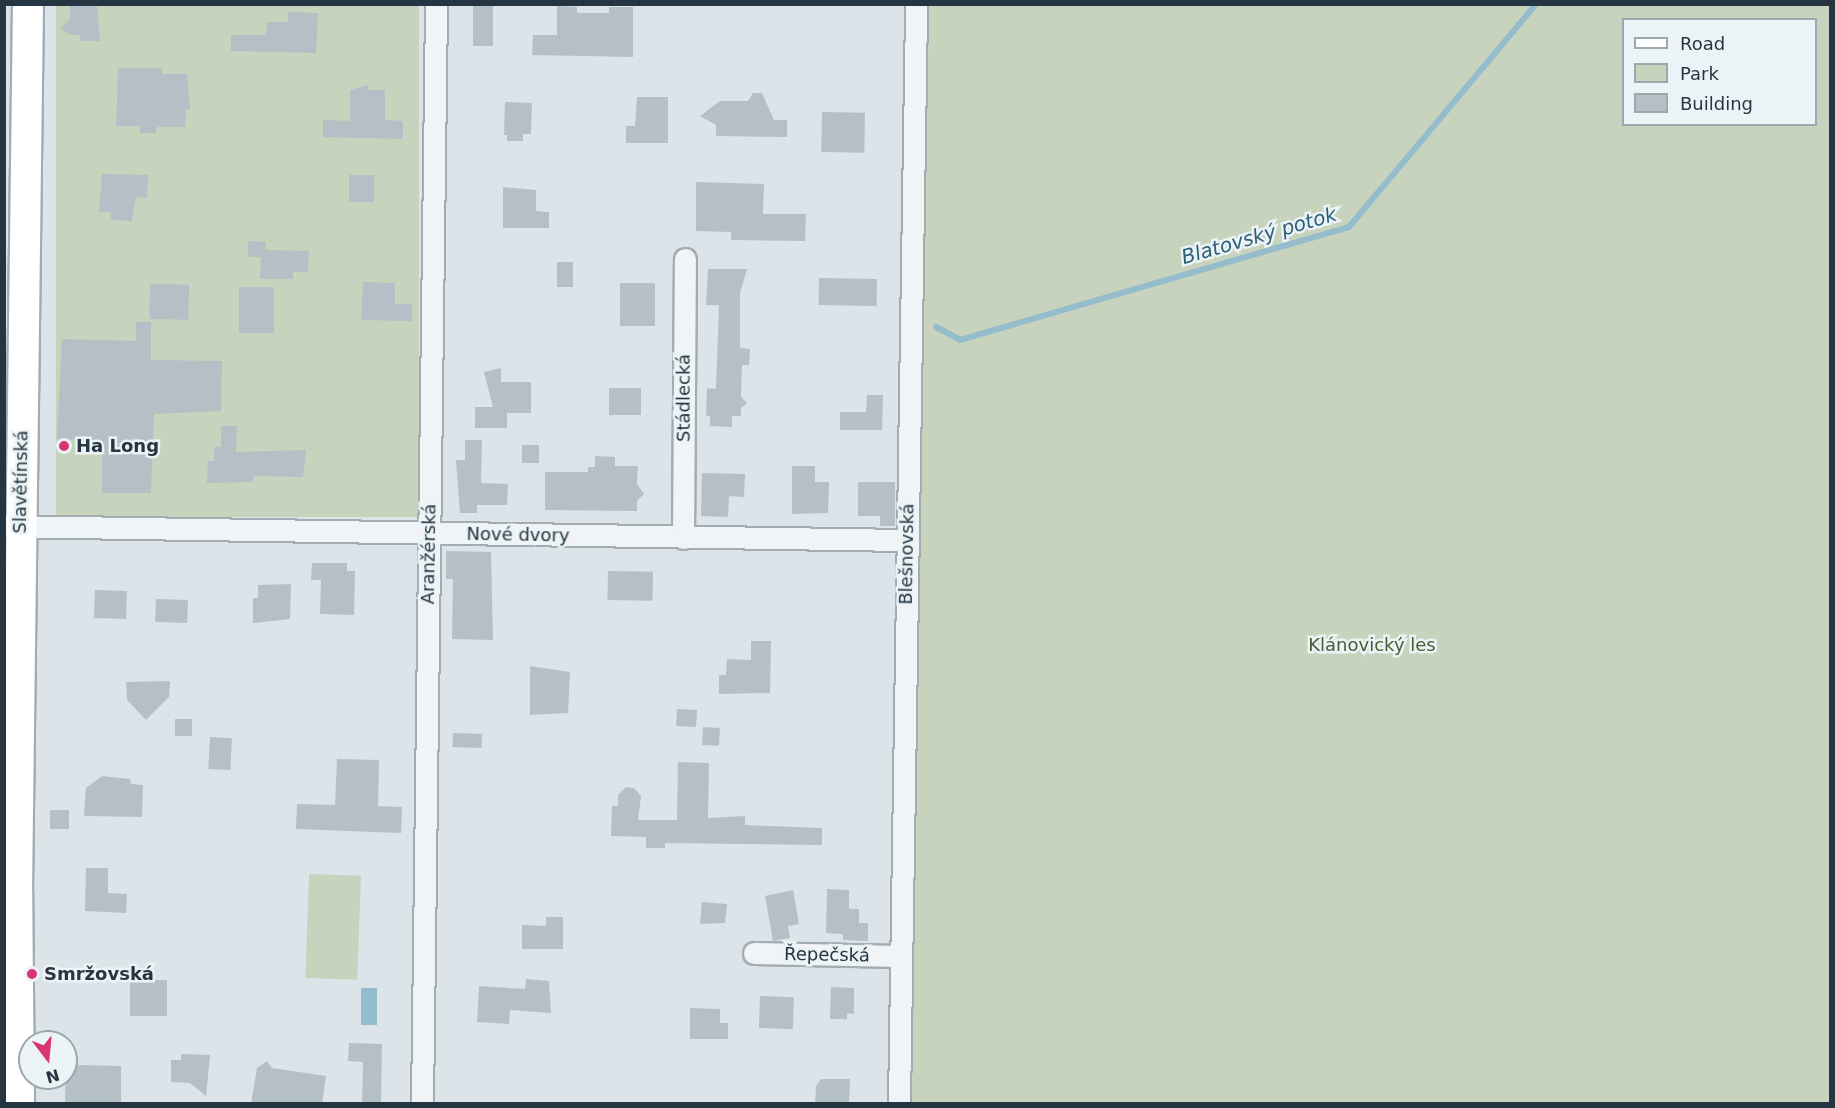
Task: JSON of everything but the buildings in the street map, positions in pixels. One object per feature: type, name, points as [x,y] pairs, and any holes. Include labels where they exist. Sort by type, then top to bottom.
[{"type":"street","name":"Slavětínská","points":[[19,1104],[12,526],[28,4]]},
{"type":"street","name":"Aranžérská","points":[[422,1104],[436,4]]},
{"type":"street","name":"Blešnovská","points":[[899,1104],[916,4]]},
{"type":"street","name":"Stádlecká","points":[[683,538],[685,259]]},
{"type":"street","name":"Nové dvory","points":[[12,526],[908,540]]},
{"type":"street","name":"Řepečská","points":[[754,954],[901,956]]},
{"type":"green space","points":[[56,5],[419,5],[419,517],[56,517]]},
{"type":"green space","name":"Klánovický les","points":[[929,5],[1830,5],[1830,1103],[908,1104]]},
{"type":"green space","points":[[309,874],[361,876],[357,980],[305,978]]},
{"type":"water","points":[[361,988],[377,988],[377,1025],[361,1025]]},
{"type":"waterway","name":"Blatovský potok","points":[[936,327],[960,340],[1349,227],[1536,4]]},
{"type":"place","name":"Ha Long","points":[[64,446]]},
{"type":"place","name":"Smržovská","points":[[32,974]]}]
